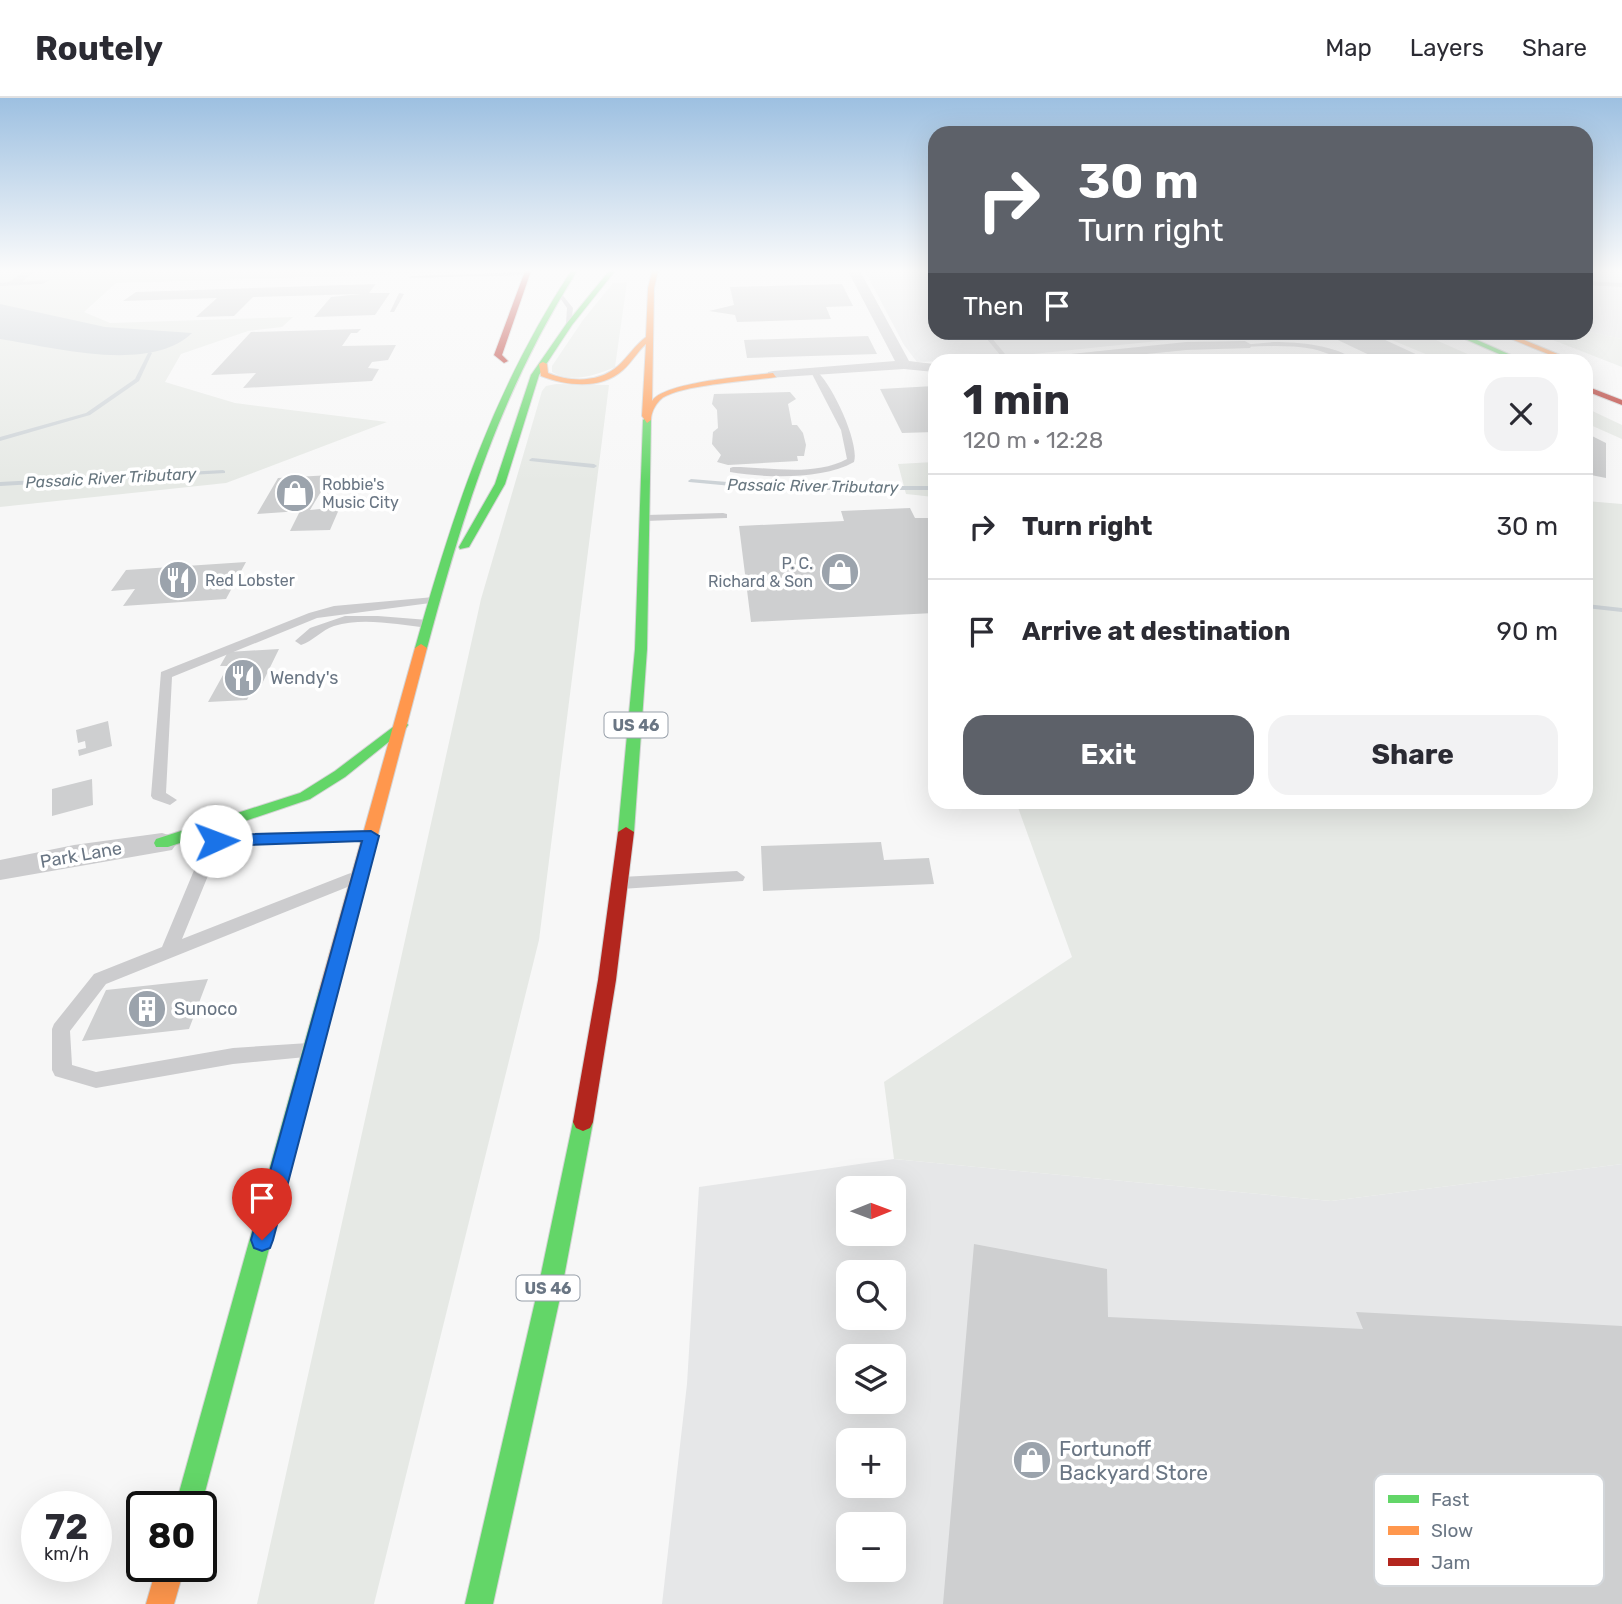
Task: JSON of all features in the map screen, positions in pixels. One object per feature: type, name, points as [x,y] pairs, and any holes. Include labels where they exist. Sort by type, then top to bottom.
[{"type":"highway","points":[[503,341],[498,355],[514,369]]},
{"type":"highway","points":[[192,1491],[466,487],[514,369],[530,341]]},
{"type":"highway","points":[[434,600],[499,484],[529,388],[558,341]]},
{"type":"highway","points":[[1475,341],[1505,354]]},
{"type":"highway","points":[[1521,341],[1553,354]]},
{"type":"highway","points":[[543,364],[544,374],[557,380],[601,378],[617,371],[634,347],[649,342],[670,371],[772,375]]},
{"type":"highway","name":"US 46","points":[[479,1604],[576,1158],[609,970],[621,883],[640,674],[649,342]]},
{"type":"highway","points":[[646,416],[658,397],[681,388],[772,375]]},
{"type":"highway","points":[[1593,391],[1622,403]]},
{"type":"highway","points":[[217,833],[305,796],[340,774],[401,725]]},
{"type":"highway","points":[[162,843],[217,833],[371,836]]},
{"type":"highway","points":[[160,1604],[166,1582]]},
{"type":"street","points":[[891,341],[904,365]]},
{"type":"street","points":[[1109,354],[1186,346],[1245,345]]},
{"type":"street","points":[[772,375],[904,365],[928,367]]},
{"type":"street","name":"Park Lane","points":[[0,870],[74,855],[162,843]]},
{"type":"lane","points":[[991,341],[1001,354]]},
{"type":"lane","points":[[1245,345],[1299,343],[1339,354]]},
{"type":"lane","points":[[733,470],[819,471],[842,466],[851,460],[851,448],[826,388],[816,372]]},
{"type":"lane","points":[[646,517],[723,516]]},
{"type":"lane","points":[[170,800],[158,796],[166,675],[313,615],[334,610],[434,600]]},
{"type":"lane","points":[[302,641],[325,625],[348,619],[428,624]]},
{"type":"lane","points":[[169,951],[217,833]]},
{"type":"lane","points":[[314,1051],[233,1056],[96,1080],[62,1070],[61,1029],[100,979],[360,876]]},
{"type":"lane","points":[[621,883],[737,877]]},
{"type":"shaded area","points":[[0,341],[218,341],[181,354],[165,382],[235,403],[387,422],[226,483],[0,507]]},
{"type":"shaded area","points":[[14,341],[180,341],[152,352],[127,355],[73,351]]},
{"type":"shaded area","points":[[569,341],[619,341],[615,367],[576,378],[552,372],[552,366]]},
{"type":"shaded area","points":[[902,341],[1155,341],[1032,354],[928,354],[928,362],[917,362]]},
{"type":"shaded area","points":[[1395,341],[1439,341],[1467,354],[1426,354]]},
{"type":"shaded area","points":[[1556,341],[1622,341],[1622,367],[1593,354]]},
{"type":"shaded area","points":[[609,385],[539,940],[374,1604],[257,1604],[481,599],[542,391],[546,386]]},
{"type":"shaded area","points":[[1593,411],[1622,425],[1622,439],[1593,426]]},
{"type":"shaded area","points":[[928,462],[928,496],[906,494],[898,464]]},
{"type":"shaded area","points":[[1593,502],[1622,504],[1622,1164],[1331,1201],[894,1159],[884,1082],[1072,957],[1019,809],[1593,809]]},
{"type":"shaded area","points":[[894,1159],[1331,1201],[1622,1164],[1622,1604],[662,1604],[687,1384],[699,1187]]},
{"type":"building","points":[[242,341],[345,341],[342,346],[396,345],[388,360],[372,362],[368,368],[379,369],[372,381],[243,388],[256,373],[211,375]]},
{"type":"building","points":[[744,341],[871,341],[877,354],[747,358]]},
{"type":"building","points":[[1341,341],[1388,341],[1416,354],[1367,354]]},
{"type":"building","points":[[928,386],[928,432],[902,433],[880,389]]},
{"type":"building","points":[[790,392],[796,399],[788,404],[792,425],[797,425],[803,433],[806,445],[804,456],[797,456],[798,461],[728,465],[717,462],[721,455],[712,444],[713,432],[718,428],[717,410],[712,404],[714,394]]},
{"type":"building","points":[[1593,436],[1606,443],[1606,478],[1593,475]]},
{"type":"building","name":"Robbie's Music City","points":[[331,475],[310,510],[340,507],[330,530],[290,531],[300,511],[257,514],[278,478]]},
{"type":"building","name":"P. C. Richard & Son","points":[[910,508],[915,518],[928,518],[928,613],[751,622],[739,526],[844,521],[841,511]]},
{"type":"building","name":"Red Lobster","points":[[246,562],[226,599],[123,606],[135,589],[111,591],[126,570]]},
{"type":"building","name":"Wendy's","points":[[279,649],[259,690],[252,690],[247,700],[208,702],[228,666],[220,666],[228,652]]},
{"type":"building","points":[[108,721],[112,746],[79,756],[78,750],[86,748],[85,741],[78,743],[76,730]]},
{"type":"building","points":[[92,779],[93,805],[52,816],[52,789]]},
{"type":"building","points":[[881,842],[884,860],[929,858],[934,884],[763,891],[761,846]]},
{"type":"building","name":"Sunoco","points":[[208,979],[189,1029],[82,1041],[106,990]]},
{"type":"building","points":[[974,1244],[1107,1269],[1108,1317],[1363,1329],[1356,1312],[1622,1326],[1622,1604],[943,1604]]},
{"type":"waterway","name":"Passaic River Tributary","points":[[0,439],[88,414],[137,380],[150,353]]},
{"type":"waterway","name":"Passaic River Tributary","points":[[532,460],[594,466]]},
{"type":"waterway","name":"Passaic River Tributary","points":[[0,484],[223,472]]},
{"type":"waterway","name":"Passaic River Tributary","points":[[691,481],[776,488],[928,488]]},
{"type":"waterway","name":"Passaic River Tributary","points":[[1593,607],[1622,610]]},
{"type":"traffic: fast","points":[[421,648],[449,549],[481,452],[500,405],[532,341]]},
{"type":"traffic: fast","points":[[464,547],[500,484],[535,375],[557,341]]},
{"type":"traffic: fast","points":[[1474,341],[1504,354]]},
{"type":"traffic: fast","points":[[626,832],[641,649],[647,420]]},
{"type":"traffic: fast","points":[[162,843],[305,796],[340,774],[401,725]]},
{"type":"traffic: fast","points":[[216,840],[371,836]]},
{"type":"traffic: fast","points":[[192,1491],[328,991]]},
{"type":"traffic: fast","points":[[479,1604],[549,1293],[583,1122]]},
{"type":"traffic: slow","points":[[543,364],[544,374],[553,378],[574,382],[596,380],[615,373],[645,341]]},
{"type":"traffic: slow","points":[[647,420],[649,341]]},
{"type":"traffic: slow","points":[[1521,341],[1553,354]]},
{"type":"traffic: slow","points":[[646,416],[658,397],[681,388],[773,375]]},
{"type":"traffic: slow","points":[[328,991],[421,648]]},
{"type":"traffic: slow","points":[[160,1604],[166,1582]]},
{"type":"traffic: jam","points":[[503,341],[498,355],[504,361]]},
{"type":"traffic: jam","points":[[1593,391],[1622,403]]},
{"type":"traffic: jam","points":[[583,1122],[607,980],[626,832]]},
{"type":"place","name":"Robbie's Music City","points":[[295,493]]},
{"type":"place","name":"P. C. Richard & Son","points":[[840,572]]},
{"type":"place","name":"Red Lobster","points":[[178,580]]},
{"type":"place","name":"Wendy's","points":[[243,678]]},
{"type":"place","name":"Sunoco","points":[[147,1009]]},
{"type":"place","name":"Fortunoff Backyard Store","points":[[1032,1460]]},
{"type":"route","points":[[216,841],[371,836],[262,1240]]}]
